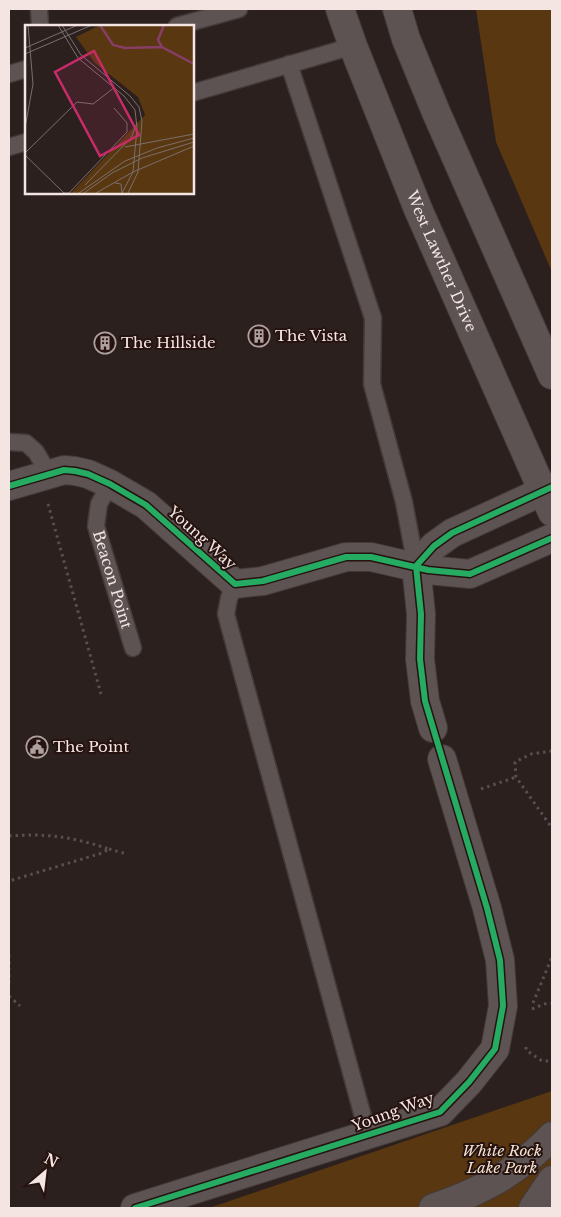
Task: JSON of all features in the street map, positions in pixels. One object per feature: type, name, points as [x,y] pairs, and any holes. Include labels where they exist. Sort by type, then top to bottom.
[{"type":"street","name":"West Lawther Drive","points":[[340,9],[418,208],[549,497]]},
{"type":"street","points":[[397,9],[406,38],[436,112],[552,375]]},
{"type":"street","name":"Young Way","points":[[9,486],[64,470],[75,471],[110,484],[146,504],[235,584],[263,580],[346,557],[371,557],[449,573],[470,574],[552,538]]},
{"type":"street","points":[[433,728],[425,701],[420,659],[421,614],[416,566],[434,546],[452,533],[549,497]]},
{"type":"street","name":"Young Way","points":[[135,1208],[440,1112],[468,1082],[495,1048],[503,1006],[500,960],[487,908],[442,759]]},
{"type":"street","points":[[433,1208],[458,1200],[494,1182],[538,1151],[552,1136]]},
{"type":"street","points":[[533,1208],[552,1180]]},
{"type":"lane","points":[[39,9],[40,25]]},
{"type":"lane","points":[[181,25],[240,9]]},
{"type":"lane","points":[[194,92],[353,46]]},
{"type":"lane","points":[[289,64],[373,318],[372,384],[404,502],[416,566]]},
{"type":"lane","points":[[9,74],[25,69]]},
{"type":"lane","points":[[9,147],[25,142]]},
{"type":"lane","points":[[9,442],[26,443],[36,452],[45,476]]},
{"type":"lane","name":"Beacon Point","points":[[110,484],[99,504],[96,526],[134,648]]},
{"type":"lane","points":[[235,584],[229,598],[226,614],[368,1135]]},
{"type":"path","points":[[45,476],[101,694]]},
{"type":"path","points":[[552,751],[531,754],[515,762],[516,777],[552,828]]},
{"type":"path","points":[[454,798],[516,777]]},
{"type":"path","points":[[9,836],[59,836],[127,854]]},
{"type":"path","points":[[9,881],[102,853],[108,849]]},
{"type":"path","points":[[9,955],[9,983]]},
{"type":"path","points":[[552,957],[529,1011],[544,1004],[552,1003]]},
{"type":"path","points":[[9,996],[20,1006]]},
{"type":"path","points":[[525,1044],[526,1050],[542,1061],[552,1061]]},
{"type":"green space","points":[[476,9],[552,9],[552,272],[496,142]]},
{"type":"green space","name":"White Rock Lake Park","points":[[552,1091],[552,1208],[209,1208]]},
{"type":"cycle path","points":[[9,486],[64,470],[88,474],[110,484],[146,505],[235,584],[263,581],[346,557],[371,557],[428,570],[470,574],[552,538]]},
{"type":"cycle path","points":[[135,1208],[440,1112],[469,1082],[495,1049],[503,1006],[500,960],[487,908],[425,701],[420,659],[421,614],[416,566],[434,546],[452,533],[552,487]]},
{"type":"place","name":"The Vista","points":[[259,336]]},
{"type":"place","name":"The Hillside","points":[[105,343]]},
{"type":"place","name":"The Point","points":[[37,747]]}]
